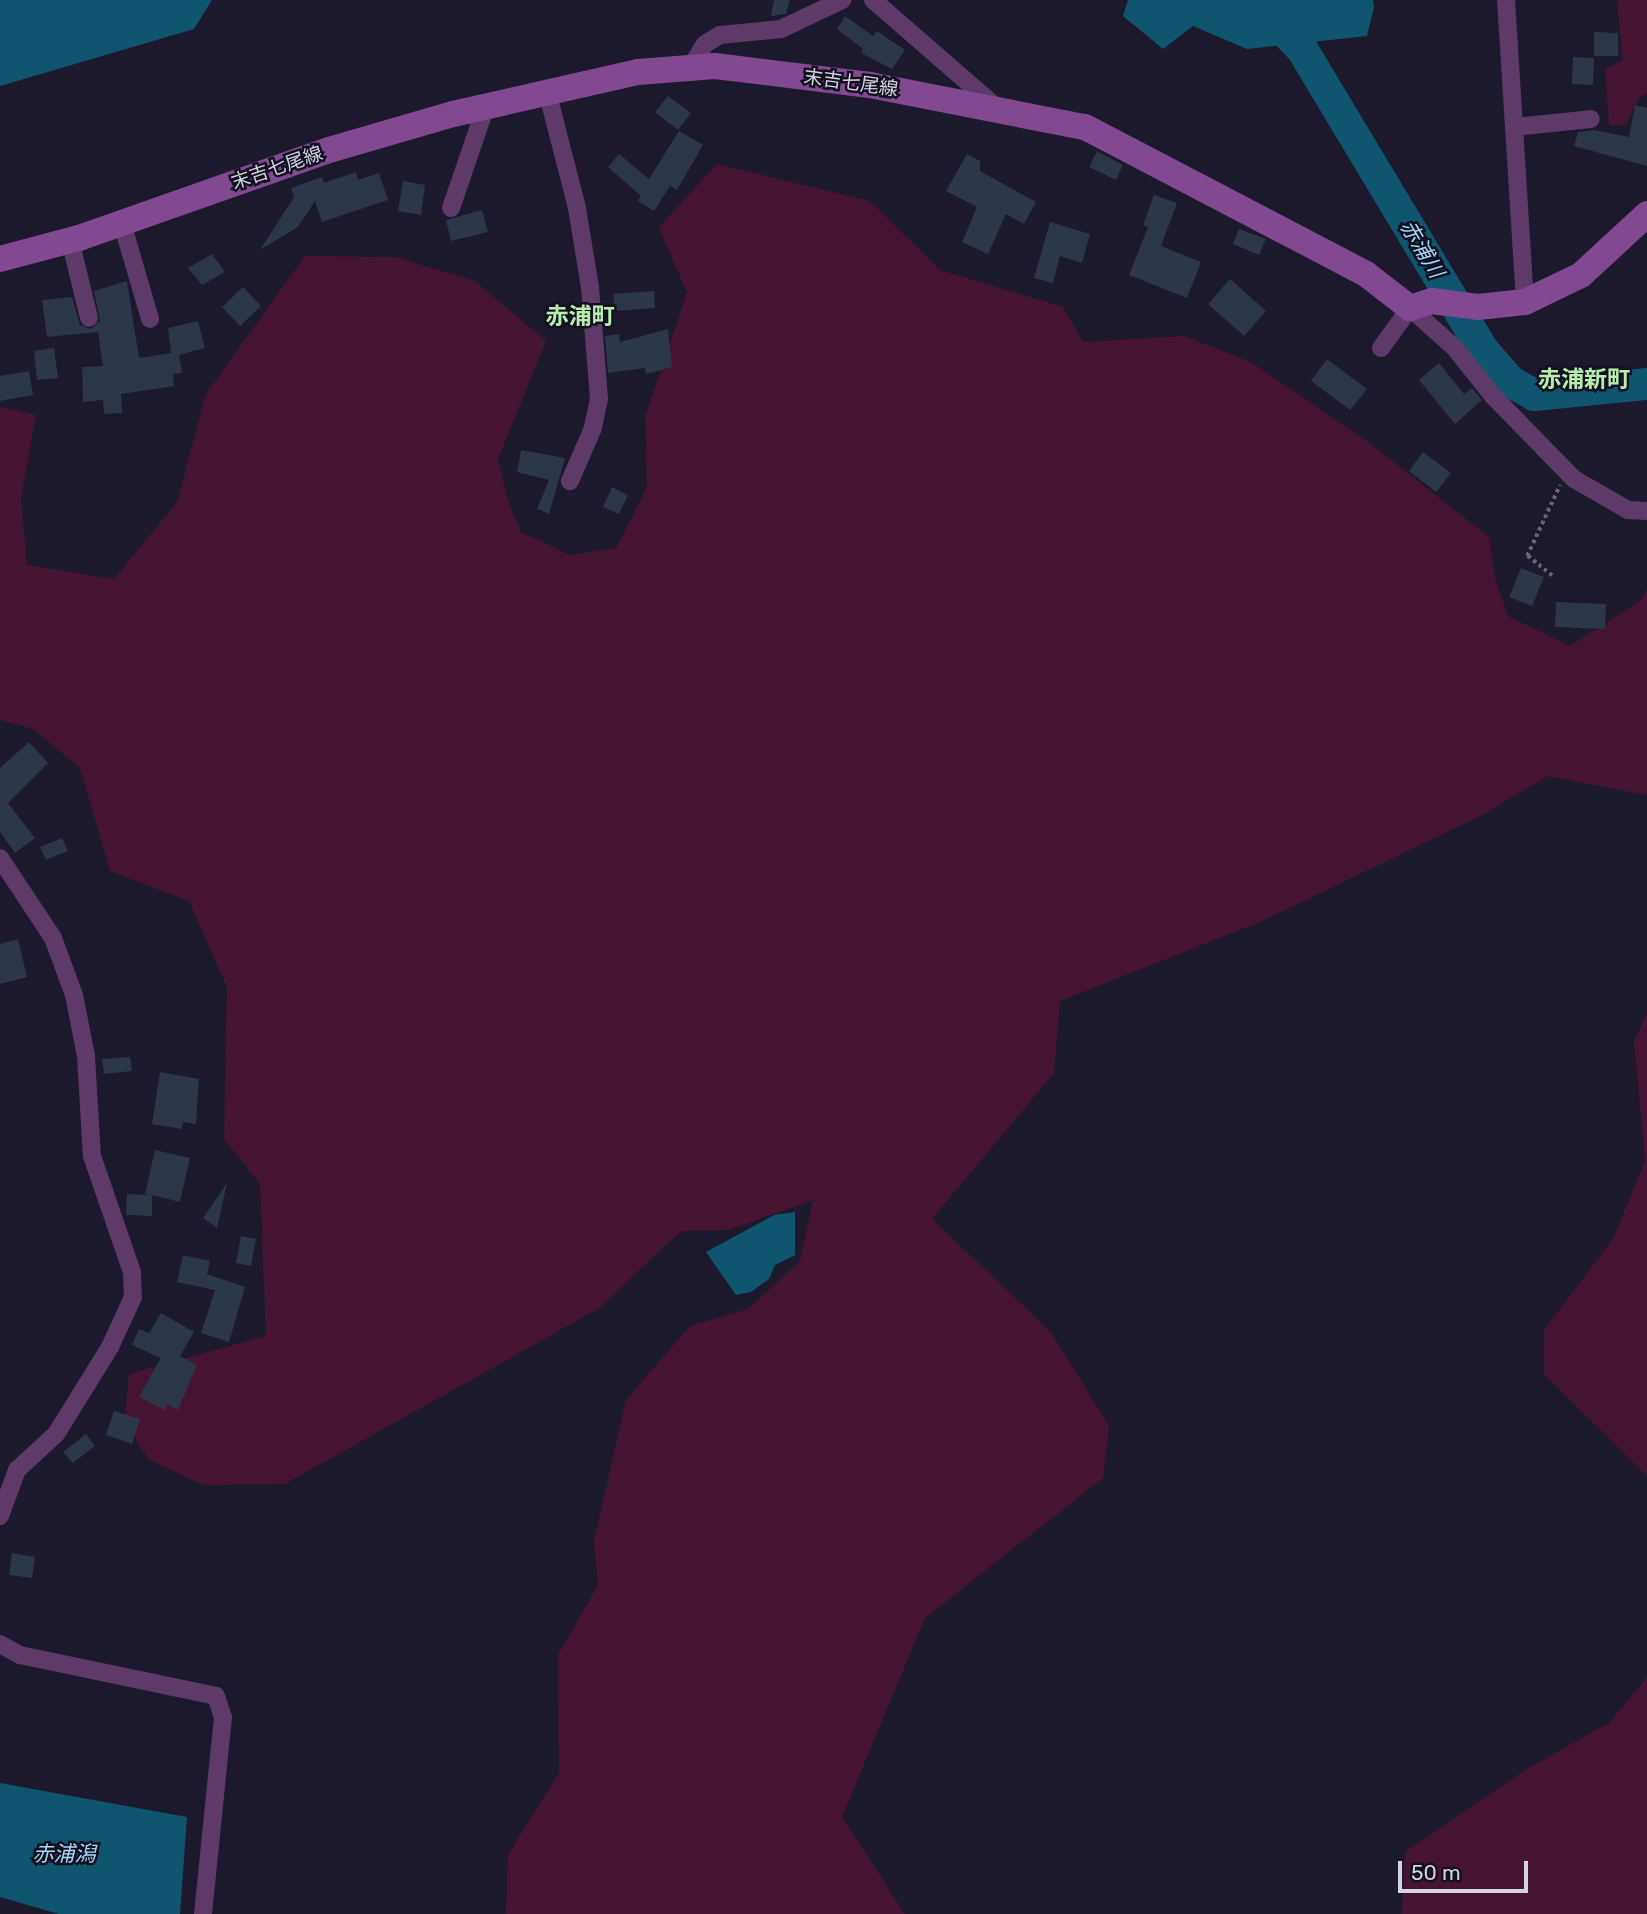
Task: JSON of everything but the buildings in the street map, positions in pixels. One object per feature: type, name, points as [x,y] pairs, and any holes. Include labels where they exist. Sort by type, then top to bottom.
[{"type":"main road","name":"末吉七尾線","points":[[0,259],[122,223],[329,150],[486,106],[638,72],[715,66],[810,77],[995,106],[1085,127],[1147,156],[1421,304],[1478,307],[1525,302],[1581,275],[1647,214]]},
{"type":"street","points":[[690,68],[705,44],[720,35],[781,29],[842,0]]},
{"type":"street","points":[[873,0],[995,106]]},
{"type":"street","points":[[1506,0],[1525,302]]},
{"type":"street","points":[[547,92],[579,222],[599,399],[593,428],[570,481]]},
{"type":"street","points":[[451,208],[486,106]]},
{"type":"street","points":[[1514,127],[1591,118]]},
{"type":"street","points":[[122,223],[150,318]]},
{"type":"street","points":[[70,240],[89,318]]},
{"type":"street","points":[[1381,348],[1421,304],[1493,396],[1567,472],[1628,510],[1647,511]]},
{"type":"street","points":[[0,858],[53,938],[74,995],[86,1056],[92,1156],[132,1272],[132,1297],[110,1347],[57,1434],[17,1470],[0,1516]]},
{"type":"street","points":[[0,1644],[20,1655],[216,1696],[223,1717],[202,1914]]},
{"type":"path","points":[[1552,576],[1527,556],[1567,472]]},
{"type":"shaded area","points":[[1617,0],[1647,0],[1647,93],[1639,98],[1626,125],[1609,125],[1605,69],[1623,60]]},
{"type":"shaded area","points":[[717,164],[870,201],[940,270],[1063,307],[1083,342],[1184,336],[1251,362],[1368,442],[1489,537],[1495,578],[1508,616],[1570,646],[1641,600],[1647,589],[1647,795],[1548,776],[1480,816],[1265,920],[1060,1001],[1054,1073],[932,1219],[1051,1332],[1109,1426],[1103,1478],[925,1618],[842,1817],[905,1914],[506,1914],[508,1855],[559,1773],[558,1655],[598,1585],[594,1540],[626,1400],[690,1326],[748,1309],[800,1261],[813,1200],[729,1230],[681,1231],[598,1309],[285,1484],[203,1485],[149,1460],[124,1421],[129,1374],[266,1336],[260,1184],[224,1139],[227,987],[189,901],[110,871],[80,768],[33,729],[0,720],[0,407],[36,415],[21,498],[27,565],[114,579],[177,502],[206,394],[305,256],[395,257],[475,281],[546,341],[498,459],[508,500],[521,532],[570,555],[616,548],[647,487],[645,417],[687,293],[659,227]]},
{"type":"shaded area","points":[[1647,1013],[1647,1476],[1544,1374],[1544,1330],[1613,1239],[1645,1161],[1634,1041]]},
{"type":"shaded area","points":[[1647,1677],[1647,1914],[1402,1914],[1405,1852],[1525,1770],[1609,1723]]},
{"type":"water","points":[[0,0],[212,0],[194,29],[0,86]]},
{"type":"water","points":[[1128,0],[1373,0],[1374,7],[1367,36],[1247,49],[1193,26],[1163,49],[1123,16]]},
{"type":"water","points":[[795,1212],[795,1255],[775,1265],[769,1279],[751,1292],[736,1295],[706,1252],[774,1215]]},
{"type":"water","name":"赤浦潟","points":[[0,1783],[187,1817],[180,1914],[59,1914],[0,1897]]},
{"type":"waterway","name":"赤浦川","points":[[1254,0],[1302,49],[1482,349],[1511,382],[1534,395],[1647,384]]},
{"type":"district","name":"赤浦町","points":[[580,316]]},
{"type":"district","name":"赤浦新町","points":[[1584,379]]}]
